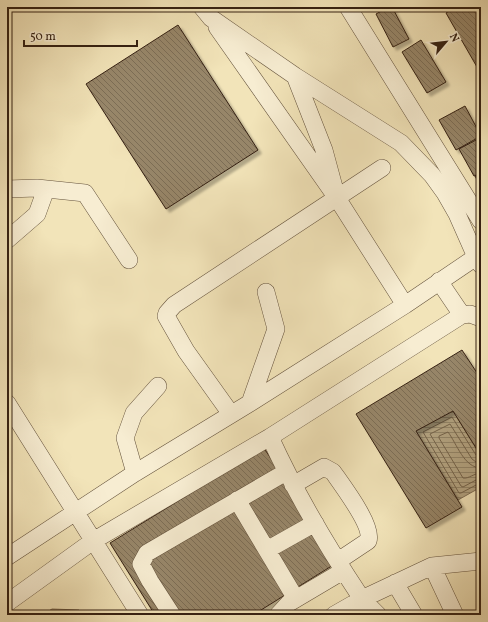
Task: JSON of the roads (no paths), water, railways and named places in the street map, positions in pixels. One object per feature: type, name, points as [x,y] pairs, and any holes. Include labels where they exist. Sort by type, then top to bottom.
[{"type":"lane","points":[[348,7],[481,221]]},
{"type":"lane","points":[[7,556],[136,473],[405,305],[439,281],[479,258],[458,214],[445,193],[432,175],[401,144],[295,76],[206,13]]},
{"type":"lane","points":[[206,13],[337,198],[405,305]]},
{"type":"lane","points":[[295,76],[324,150],[337,198]]},
{"type":"lane","points":[[231,414],[186,351],[166,316],[167,313],[174,305],[382,168]]},
{"type":"lane","points":[[7,190],[37,188],[85,193],[130,260]]},
{"type":"lane","points":[[7,240],[37,214],[46,189]]},
{"type":"lane","points":[[439,281],[462,316]]},
{"type":"lane","points":[[250,403],[276,328],[266,292]]},
{"type":"lane","points":[[7,603],[94,541],[270,437],[462,316],[470,314],[481,318]]},
{"type":"lane","points":[[136,473],[125,438],[134,413],[158,386]]},
{"type":"lane","points":[[7,403],[140,615]]},
{"type":"lane","points":[[270,437],[289,478],[340,566],[362,599],[378,615]]},
{"type":"lane","points":[[172,615],[141,564],[147,553],[237,500],[289,478],[324,467],[333,472],[367,526],[370,536],[368,541],[340,566],[289,603],[278,615]]},
{"type":"lane","points":[[237,500],[296,599]]},
{"type":"lane","points":[[267,550],[316,523]]},
{"type":"lane","points":[[334,615],[362,599],[432,566],[481,561]]},
{"type":"lane","points":[[432,566],[455,615]]},
{"type":"lane","points":[[395,583],[414,615]]},
{"type":"water","points":[[453,411],[481,456],[481,487],[458,500],[416,431]]},
{"type":"water","points":[[52,609],[79,610],[82,615],[42,615]]}]
